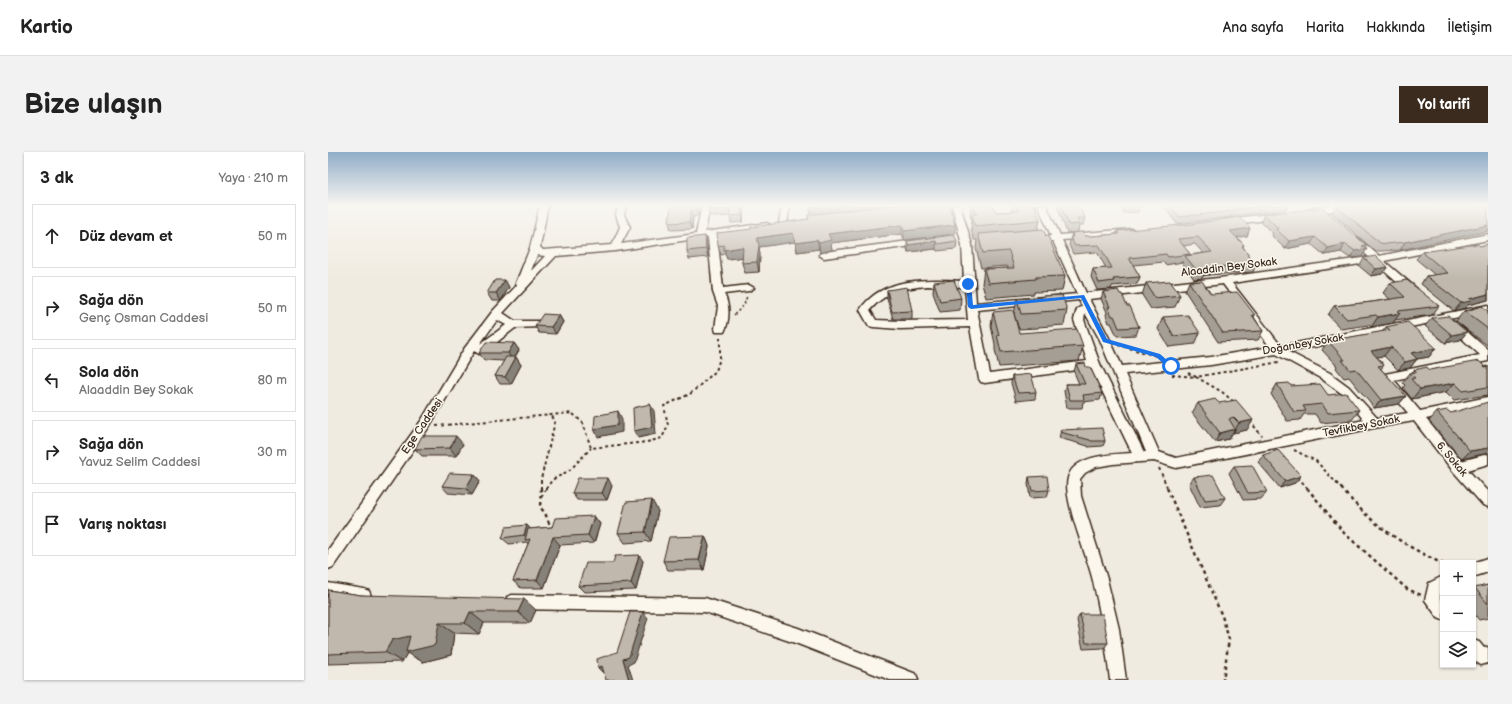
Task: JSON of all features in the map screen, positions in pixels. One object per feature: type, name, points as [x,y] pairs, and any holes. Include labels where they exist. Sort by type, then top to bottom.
[{"type":"street","name":"Ege Caddesi","points":[[518,292],[535,248],[539,230]]},
{"type":"street","points":[[615,248],[624,230]]},
{"type":"street","points":[[700,236],[701,230]]},
{"type":"street","points":[[535,248],[541,252],[553,253],[615,248],[739,230]]},
{"type":"street","points":[[962,230],[965,241],[971,307],[984,379],[1094,364]]},
{"type":"street","points":[[1052,230],[1082,296],[1105,340],[1154,456],[1094,462],[1080,469],[1074,478],[1074,496],[1101,586],[1111,629],[1118,680]]},
{"type":"street","points":[[1026,240],[1142,231]]},
{"type":"street","points":[[712,234],[718,292],[722,297],[724,314],[720,329]]},
{"type":"street","points":[[1349,235],[1421,298]]},
{"type":"street","name":"Alaaddin Bey Sokak","points":[[971,307],[1225,280],[1376,259],[1488,236]]},
{"type":"street","points":[[824,255],[933,241]]},
{"type":"street","name":"Ege Caddesi","points":[[328,562],[425,424],[468,352],[496,314],[553,253]]},
{"type":"street","points":[[1225,280],[1278,350],[1326,376],[1345,390],[1374,423]]},
{"type":"street","points":[[968,284],[913,284],[886,292],[871,301],[865,310],[873,323],[900,325],[974,323]]},
{"type":"street","points":[[718,292],[749,288]]},
{"type":"street","points":[[1088,308],[1082,309],[1079,320],[1094,364],[1140,457]]},
{"type":"street","points":[[1432,308],[1488,357]]},
{"type":"street","name":"Doğanbey Sokak","points":[[1117,371],[1168,370],[1278,350],[1488,308]]},
{"type":"street","points":[[496,314],[513,325]]},
{"type":"street","points":[[479,350],[513,325],[536,324]]},
{"type":"street","name":"Tevfikbey Sokak","points":[[1417,416],[1385,378],[1488,357]]},
{"type":"street","points":[[1417,416],[1488,401]]},
{"type":"street","name":"Tevfikbey Sokak","points":[[1154,456],[1176,463],[1374,423],[1417,416]]},
{"type":"street","name":"6. Sokak","points":[[1417,416],[1458,467],[1488,501]]},
{"type":"street","points":[[1458,467],[1488,460]]},
{"type":"street","points":[[1476,569],[1488,565]]},
{"type":"street","points":[[1440,585],[1434,588],[1432,600],[1440,609]]},
{"type":"street","points":[[328,590],[378,598]]},
{"type":"street","points":[[498,602],[705,605],[798,636],[910,680]]},
{"type":"path","points":[[541,497],[552,480],[570,470],[591,448],[647,442],[662,438],[668,425],[664,406],[690,394],[716,371],[720,358],[720,329],[744,305],[749,288]]},
{"type":"path","points":[[1105,340],[1158,355],[1168,370],[1196,377],[1222,392],[1237,406]]},
{"type":"path","points":[[1196,377],[1294,360]]},
{"type":"path","points":[[425,424],[434,426],[572,413],[583,423],[591,448]]},
{"type":"path","points":[[551,414],[555,422],[541,479],[540,507],[545,513],[547,521],[552,529]]},
{"type":"path","points":[[1246,416],[1270,444]]},
{"type":"path","points":[[1292,449],[1314,459],[1326,468],[1357,506],[1373,522],[1413,550],[1440,563]]},
{"type":"path","points":[[1154,456],[1222,616],[1229,640],[1223,680]]},
{"type":"path","points":[[1296,474],[1344,533],[1408,589],[1432,600]]},
{"type":"building","points":[[746,230],[864,230],[828,234],[831,240],[819,243],[817,240],[796,243],[793,233],[757,238],[759,245],[757,262],[742,263],[743,247],[724,250],[724,245],[718,246],[717,233]]},
{"type":"building","points":[[1043,230],[1046,236],[1048,236],[1065,276],[1036,277],[1036,279],[988,283],[984,269],[1014,268],[1009,251],[983,253],[978,234]]},
{"type":"building","points":[[1239,230],[1230,231],[1244,245],[1242,246],[1256,264],[1212,267],[1207,268],[1206,271],[1198,272],[1185,256],[1212,252],[1198,237],[1178,239],[1190,254],[1168,257],[1166,254],[1129,258],[1140,277],[1113,279],[1114,281],[1099,283],[1093,269],[1112,268],[1099,245],[1075,246],[1070,237],[1073,237],[1072,233],[1083,232],[1085,236],[1092,236],[1119,234],[1117,231]]},
{"type":"building","points":[[1277,230],[1348,230],[1366,245],[1362,246],[1367,249],[1355,251],[1345,244],[1328,248],[1315,237],[1289,241]]},
{"type":"building","points":[[1364,230],[1465,230],[1405,242],[1386,244],[1380,243]]},
{"type":"building","points":[[954,235],[957,241],[937,244],[936,241],[908,245],[907,241]]},
{"type":"building","points":[[705,236],[706,249],[687,251],[687,238]]},
{"type":"building","points":[[1477,244],[1480,246],[1488,244],[1488,294],[1469,299],[1471,301],[1461,303],[1426,276],[1448,273],[1422,252]]},
{"type":"building","points":[[1376,256],[1388,267],[1376,269],[1364,258]]},
{"type":"building","points":[[495,280],[505,280],[496,293],[487,293]]},
{"type":"building","points":[[954,280],[961,298],[940,301],[934,282]]},
{"type":"building","points":[[1407,280],[1439,306],[1398,311],[1400,313],[1378,317],[1376,315],[1347,319],[1334,306],[1405,297],[1390,283]]},
{"type":"building","points":[[1170,281],[1180,295],[1155,298],[1146,283]]},
{"type":"building","points":[[1202,281],[1211,294],[1237,292],[1255,315],[1252,315],[1263,331],[1223,333],[1189,282]]},
{"type":"building","points":[[907,287],[912,311],[892,312],[887,290]]},
{"type":"building","points":[[1118,290],[1120,294],[1122,294],[1127,306],[1130,306],[1139,327],[1119,328],[1114,316],[1112,316],[1108,307],[1110,307],[1103,292]]},
{"type":"building","points":[[1062,295],[1067,310],[1021,314],[1017,299]]},
{"type":"building","points":[[1482,306],[1488,311],[1488,329],[1464,311],[1473,310],[1472,309]]},
{"type":"building","points":[[1013,310],[1019,333],[1077,329],[1083,346],[1001,352],[997,335],[999,335],[993,312]]},
{"type":"building","points":[[543,314],[559,315],[551,327],[535,326]]},
{"type":"building","points":[[1188,315],[1200,333],[1174,336],[1163,317]]},
{"type":"building","points":[[1448,316],[1467,332],[1452,335],[1432,318]]},
{"type":"building","points":[[1408,322],[1436,348],[1411,353],[1417,359],[1405,362],[1391,347],[1371,351],[1384,365],[1378,366],[1406,396],[1381,400],[1356,369],[1350,370],[1342,360],[1345,360],[1328,341],[1390,330],[1386,327]]},
{"type":"building","points":[[486,342],[514,343],[508,353],[479,353]]},
{"type":"building","points":[[506,357],[516,357],[505,377],[495,376]]},
{"type":"building","points":[[1479,361],[1485,367],[1488,366],[1488,387],[1463,391],[1455,383],[1420,389],[1411,379],[1415,378],[1410,373],[1417,372],[1414,370],[1427,367],[1429,370]]},
{"type":"building","points":[[1085,363],[1086,367],[1090,367],[1102,393],[1083,395],[1084,400],[1070,400],[1066,384],[1085,384],[1076,364]]},
{"type":"building","points":[[1031,374],[1036,392],[1018,393],[1012,376]]},
{"type":"building","points":[[1289,383],[1291,386],[1320,384],[1328,395],[1346,393],[1359,410],[1328,413],[1322,404],[1303,406],[1306,411],[1294,412],[1277,384]]},
{"type":"building","points":[[1215,399],[1219,403],[1236,400],[1253,420],[1239,423],[1233,417],[1229,419],[1235,429],[1220,433],[1198,403]]},
{"type":"building","points":[[1488,402],[1488,448],[1470,451],[1437,412],[1447,410],[1451,413]]},
{"type":"building","points":[[650,404],[652,427],[634,431],[633,408]]},
{"type":"building","points":[[618,411],[618,425],[594,429],[595,416]]},
{"type":"building","points":[[1102,428],[1105,441],[1091,441],[1060,432],[1061,430]]},
{"type":"building","points":[[422,436],[456,436],[450,448],[415,449]]},
{"type":"building","points":[[1278,450],[1301,476],[1285,481],[1263,455]]},
{"type":"building","points":[[1252,465],[1267,492],[1248,493],[1234,466]]},
{"type":"building","points":[[450,473],[474,474],[466,488],[442,486]]},
{"type":"building","points":[[1213,475],[1225,498],[1205,500],[1194,477]]},
{"type":"building","points":[[1047,476],[1049,490],[1032,491],[1029,477]]},
{"type":"building","points":[[578,478],[608,478],[602,493],[572,493]]},
{"type":"building","points":[[652,500],[645,532],[618,533],[626,502]]},
{"type":"building","points":[[594,516],[588,535],[553,537],[537,580],[513,581],[530,539],[525,540],[528,529],[552,527],[555,518]]},
{"type":"building","points":[[527,525],[524,535],[502,538],[506,527]]},
{"type":"building","points":[[705,536],[699,560],[663,561],[669,537]]},
{"type":"building","points":[[639,555],[631,583],[578,586],[586,563],[613,563],[615,556]]},
{"type":"building","points":[[1488,585],[1488,604],[1476,589],[1476,588]]},
{"type":"building","points":[[328,590],[361,595],[524,599],[518,612],[470,612],[465,623],[439,623],[435,645],[406,652],[410,636],[392,640],[385,652],[328,654]]},
{"type":"building","points":[[630,612],[643,612],[629,657],[623,659],[629,680],[606,680],[602,666],[598,668],[597,659],[617,652]]},
{"type":"building","points":[[1080,614],[1103,614],[1108,643],[1086,643]]},
{"type":"route","points":[[968,284],[971,307],[1082,296],[1105,340],[1158,355],[1171,366]]}]
